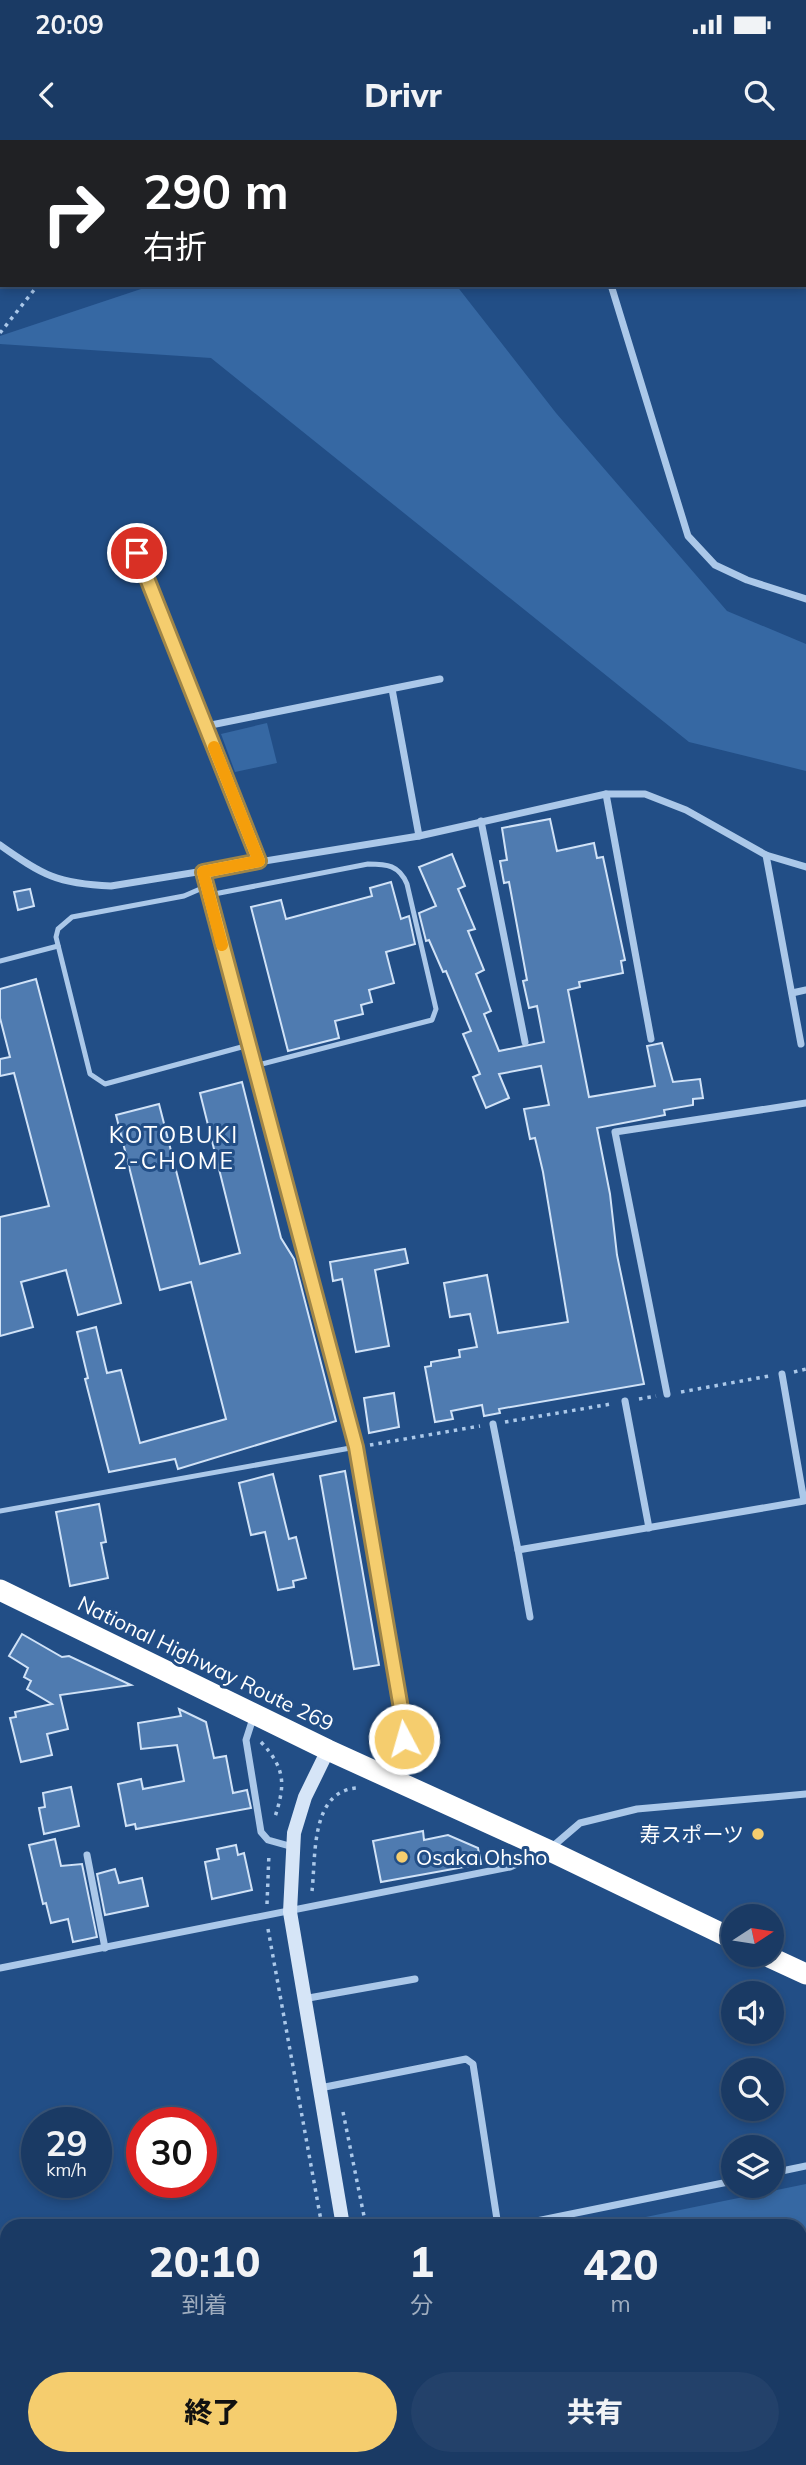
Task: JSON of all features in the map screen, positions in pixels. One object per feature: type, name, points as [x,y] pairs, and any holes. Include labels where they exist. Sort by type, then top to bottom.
[{"type":"highway","name":"National Highway Route 269","points":[[5,1596],[328,1751],[548,1850],[721,1933]]},
{"type":"highway","points":[[784,1964],[806,1975]]},
{"type":"street","points":[[612,287],[688,536],[715,565],[747,580],[806,599]]},
{"type":"street","points":[[137,553],[259,861]]},
{"type":"street","points":[[206,726],[440,679]]},
{"type":"street","points":[[392,689],[419,836]]},
{"type":"street","points":[[606,794],[651,1039]]},
{"type":"street","points":[[0,845],[33,868],[72,884],[111,886],[419,836],[606,794],[645,794],[686,810],[766,855],[806,867]]},
{"type":"street","points":[[481,821],[525,1042]]},
{"type":"street","points":[[766,855],[802,1044]]},
{"type":"street","points":[[792,993],[806,990]]},
{"type":"street","points":[[667,1394],[615,1132],[806,1103]]},
{"type":"street","points":[[518,1550],[804,1501],[782,1374]]},
{"type":"street","points":[[625,1401],[649,1528]]},
{"type":"street","points":[[493,1424],[530,1617]]},
{"type":"street","points":[[356,1447],[404,1726],[404,1739],[384,1775]]},
{"type":"street","points":[[255,1714],[246,1740],[261,1832],[268,1840],[293,1848]]},
{"type":"street","points":[[328,1751],[305,1797],[294,1833],[290,1912],[342,2219]]},
{"type":"street","points":[[0,1968],[510,1867],[548,1850],[580,1824],[637,1809],[806,1794]]},
{"type":"street","points":[[87,1855],[105,1948]]},
{"type":"street","points":[[303,1998],[415,1979]]},
{"type":"street","points":[[320,2088],[459,2058],[473,2064],[497,2219]]},
{"type":"street","points":[[784,2171],[806,2166]]},
{"type":"street","points":[[546,2219],[721,2183]]},
{"type":"lane","points":[[209,895],[368,864],[391,865],[403,875],[407,884],[436,1009],[432,1020],[254,1066]]},
{"type":"lane","points":[[0,1511],[356,1447],[203,872]]},
{"type":"lane","points":[[206,886],[184,896],[72,917],[58,929],[58,946],[90,1074],[105,1084],[249,1045]]},
{"type":"lane","points":[[0,961],[58,946]]},
{"type":"path","points":[[0,333],[36,287]]},
{"type":"path","points":[[356,1447],[806,1369]]},
{"type":"path","points":[[259,1739],[274,1756],[284,1790],[271,1829]]},
{"type":"path","points":[[312,1894],[321,1818],[327,1803],[354,1787],[365,1789]]},
{"type":"path","points":[[267,1906],[269,1853]]},
{"type":"path","points":[[268,1927],[276,1987],[321,2219]]},
{"type":"path","points":[[342,2106],[365,2219]]},
{"type":"shaded area","points":[[147,287],[458,287],[556,413],[727,611],[806,644],[806,771],[689,742],[211,358],[0,344],[0,336]]},
{"type":"shaded area","points":[[267,723],[277,763],[235,772],[221,734]]},
{"type":"shaded area","points":[[806,2184],[806,2219],[636,2219],[738,2198],[784,2198],[784,2189]]},
{"type":"building","points":[[550,819],[557,851],[594,843],[597,858],[603,857],[625,960],[621,961],[623,973],[579,982],[580,987],[568,990],[589,1097],[655,1086],[647,1046],[662,1043],[673,1082],[700,1079],[703,1098],[693,1099],[693,1105],[664,1110],[665,1115],[597,1128],[610,1194],[617,1255],[644,1384],[499,1409],[500,1413],[484,1416],[482,1405],[451,1411],[453,1419],[435,1422],[425,1367],[431,1366],[431,1362],[460,1357],[459,1350],[477,1347],[470,1314],[450,1317],[444,1283],[487,1275],[498,1333],[568,1322],[543,1172],[535,1138],[530,1139],[524,1109],[549,1105],[541,1066],[499,1074],[509,1098],[486,1108],[473,1077],[480,1074],[463,1034],[471,1031],[446,971],[443,972],[429,940],[426,941],[419,913],[436,906],[419,867],[452,854],[465,886],[458,889],[475,929],[468,931],[484,970],[476,974],[491,1011],[484,1014],[499,1051],[544,1042],[537,1006],[529,1008],[523,981],[527,980],[509,882],[504,883],[500,861],[507,860],[502,828]]},
{"type":"building","points":[[391,882],[401,919],[409,916],[415,944],[386,952],[394,983],[369,990],[372,1002],[361,1005],[363,1014],[335,1021],[339,1038],[288,1051],[251,907],[281,900],[286,919],[372,896],[370,888]]},
{"type":"building","points":[[30,889],[34,906],[18,910],[14,892]]},
{"type":"building","points":[[36,979],[121,1303],[78,1315],[66,1270],[21,1282],[33,1327],[0,1336],[0,1217],[49,1206],[14,1073],[0,1076],[0,1059],[10,1057],[0,1018],[0,989]]},
{"type":"building","points":[[242,1082],[281,1238],[294,1259],[336,1421],[178,1469],[175,1459],[109,1472],[85,1379],[88,1378],[77,1332],[96,1327],[107,1373],[121,1370],[140,1443],[226,1419],[191,1282],[160,1290],[116,1115],[159,1104],[200,1264],[240,1253],[200,1093]]},
{"type":"building","points":[[405,1249],[408,1263],[375,1270],[389,1346],[356,1352],[342,1279],[333,1281],[330,1262]]},
{"type":"building","points":[[394,1393],[399,1427],[369,1433],[364,1398]]},
{"type":"building","points":[[345,1471],[379,1665],[354,1669],[320,1476]]},
{"type":"building","points":[[273,1474],[289,1539],[296,1537],[306,1578],[293,1581],[294,1587],[278,1590],[265,1532],[251,1535],[239,1483]]},
{"type":"building","points":[[99,1504],[106,1542],[101,1543],[108,1578],[70,1586],[56,1512]]},
{"type":"building","points":[[22,1634],[62,1657],[69,1656],[131,1685],[60,1695],[68,1729],[47,1734],[52,1755],[21,1762],[10,1718],[16,1717],[15,1712],[52,1704],[27,1689],[31,1681],[24,1677],[28,1668],[9,1656]]},
{"type":"building","points":[[179,1709],[206,1722],[214,1758],[226,1756],[233,1793],[247,1790],[251,1808],[136,1829],[135,1824],[126,1826],[118,1784],[141,1779],[143,1789],[184,1781],[177,1745],[141,1749],[138,1723],[181,1716]]},
{"type":"building","points":[[71,1787],[79,1826],[44,1834],[39,1808],[45,1807],[43,1793]]},
{"type":"building","points":[[423,1831],[424,1840],[448,1835],[478,1848],[481,1864],[381,1882],[373,1841]]},
{"type":"building","points":[[55,1839],[61,1866],[82,1864],[97,1937],[73,1942],[68,1919],[51,1923],[46,1903],[43,1904],[29,1845]]},
{"type":"building","points":[[236,1845],[238,1855],[244,1853],[252,1890],[212,1899],[205,1862],[219,1859],[217,1849]]},
{"type":"building","points":[[115,1869],[119,1883],[142,1878],[148,1906],[105,1915],[97,1874]]},
{"type":"slow traffic","points":[[214,747],[259,861],[203,872],[222,945]]},
{"type":"place","name":"寿スポーツ","points":[[758,1834]]},
{"type":"place","name":"Osaka Ohsho","points":[[402,1857]]},
{"type":"district","name":"KOTOBUKI 2-CHOME","points":[[174,1147]]},
{"type":"route","points":[[137,553],[259,861],[203,872],[356,1447],[404,1726],[404,1739]]}]
